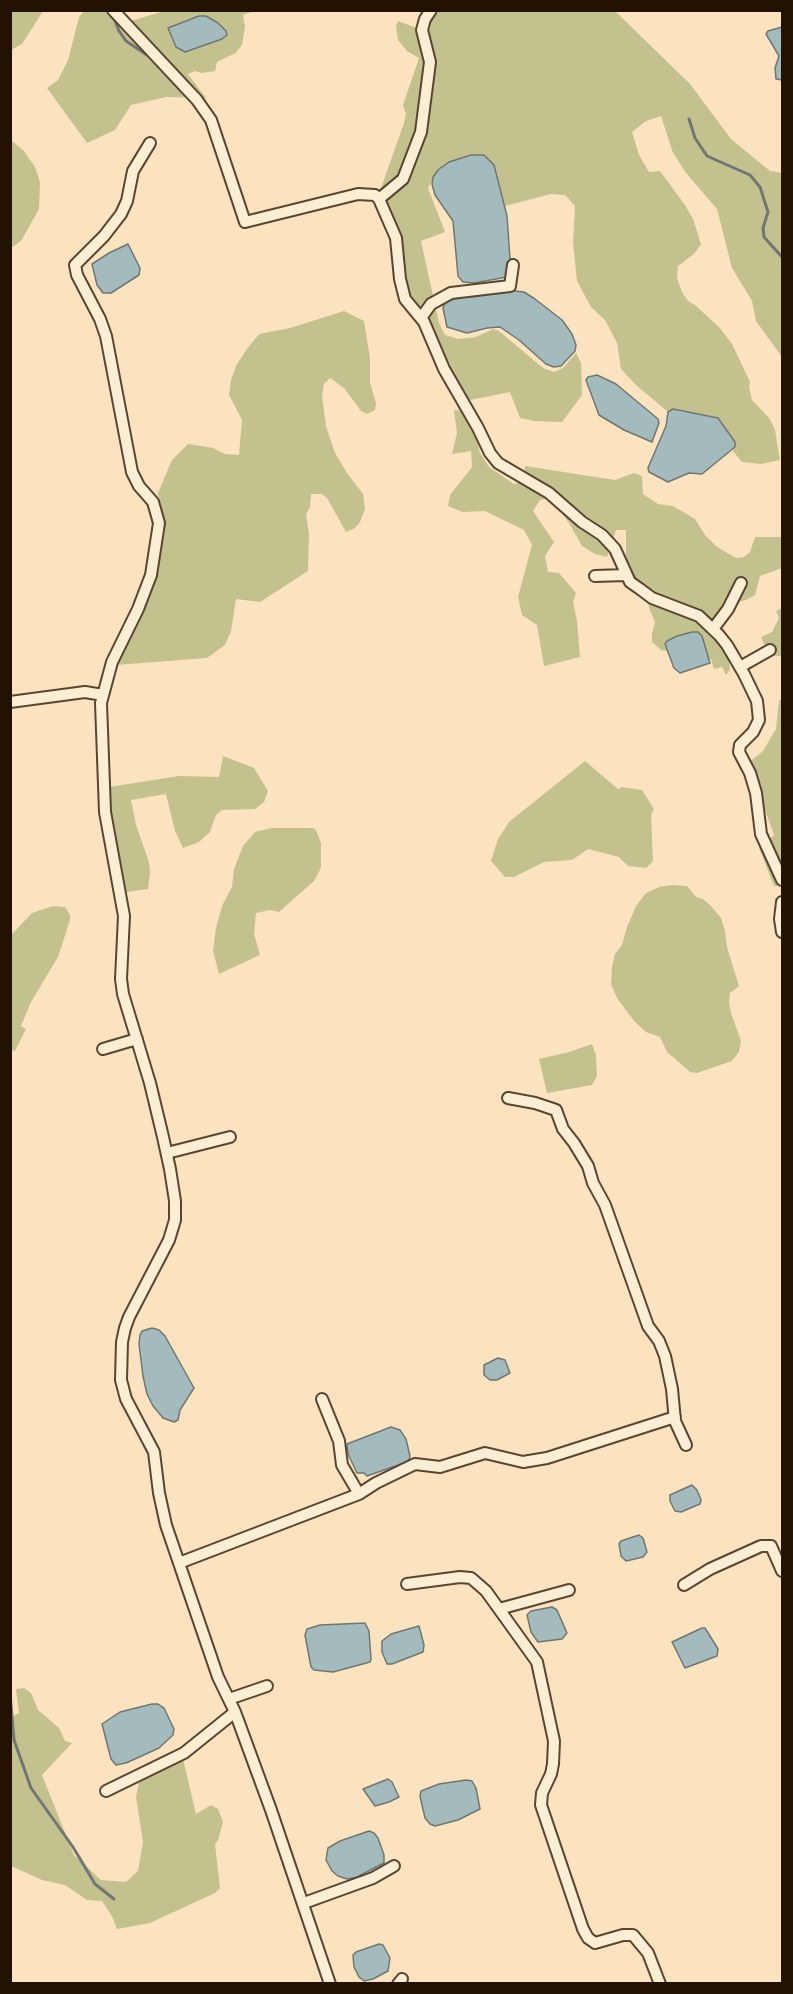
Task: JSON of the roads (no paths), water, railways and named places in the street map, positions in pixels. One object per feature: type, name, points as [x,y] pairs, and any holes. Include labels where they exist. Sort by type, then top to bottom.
[{"type":"street","points":[[113,10],[189,92],[211,120],[245,222],[358,194],[375,195],[379,199],[396,238],[400,279],[405,299],[421,318],[444,369],[490,453],[498,463],[549,494],[582,522],[602,535],[615,549],[630,582],[652,598],[699,616],[727,645],[757,701],[759,711],[756,726],[740,746],[739,752],[750,773],[756,793],[761,834],[783,880]]},
{"type":"street","points":[[379,199],[403,179],[420,132],[430,62],[422,30],[431,10]]},
{"type":"street","points":[[150,143],[133,171],[127,201],[121,214],[104,236],[75,265],[77,275],[100,319],[106,336],[132,472],[139,486],[153,502],[158,516],[151,575],[138,609],[112,662],[103,695],[101,731],[105,812],[124,916],[121,979],[123,994],[167,1153],[173,1186],[175,1220],[169,1240],[129,1317],[122,1342],[121,1380],[126,1400],[154,1452],[162,1510],[218,1677],[235,1712],[304,1903],[330,1983]]},
{"type":"street","points":[[421,318],[431,304],[451,293],[510,286],[513,265]]},
{"type":"street","points":[[595,576],[626,575]]},
{"type":"street","points":[[713,629],[728,609],[741,583]]},
{"type":"street","points":[[740,667],[770,650]]},
{"type":"street","points":[[10,702],[85,692],[103,695]]},
{"type":"street","points":[[783,902],[780,918],[783,932]]},
{"type":"street","points":[[103,1049],[137,1039]]},
{"type":"street","points":[[508,1098],[556,1110],[563,1129],[588,1166],[593,1183],[605,1204],[648,1326],[659,1341],[665,1356],[675,1417],[686,1445]]},
{"type":"street","points":[[167,1153],[230,1137]]},
{"type":"street","points":[[322,1399],[339,1441],[342,1465],[359,1494]]},
{"type":"street","points":[[180,1563],[359,1494],[415,1464],[440,1467],[485,1453],[523,1462],[547,1458],[675,1417]]},
{"type":"street","points":[[684,1585],[710,1569],[761,1546],[771,1546],[783,1571]]},
{"type":"street","points":[[407,1584],[471,1578],[486,1591],[537,1662],[554,1741],[551,1774],[542,1793],[541,1805],[583,1929],[588,1938],[595,1943],[623,1935],[633,1935],[648,1953],[660,1983]]},
{"type":"street","points":[[499,1609],[569,1590]]},
{"type":"street","points":[[229,1698],[267,1686]]},
{"type":"street","points":[[106,1791],[184,1753],[235,1712]]},
{"type":"street","points":[[304,1903],[373,1878],[394,1866]]},
{"type":"water","points":[[199,16],[206,16],[218,23],[227,35],[222,39],[185,52],[176,47],[168,28]]},
{"type":"water","points":[[782,27],[782,80],[776,79],[775,68],[779,56],[766,34],[768,31]]},
{"type":"water","points":[[471,155],[484,155],[494,165],[507,216],[510,259],[510,273],[507,277],[474,283],[463,282],[458,276],[453,221],[435,195],[432,184],[433,177],[438,170],[449,162]]},
{"type":"water","points":[[128,244],[140,268],[139,275],[111,293],[103,293],[97,285],[92,264]]},
{"type":"water","points":[[507,290],[524,292],[535,299],[562,320],[572,334],[576,345],[575,351],[561,366],[554,367],[546,364],[500,327],[467,333],[447,327],[443,308],[445,302],[452,298]]},
{"type":"water","points":[[597,375],[616,384],[658,419],[659,423],[652,442],[624,430],[599,415],[586,380],[588,377]]},
{"type":"water","points":[[673,409],[718,418],[735,442],[735,447],[702,474],[689,473],[668,482],[649,472],[648,468],[666,426],[668,412]]},
{"type":"water","points":[[698,632],[702,636],[710,663],[680,673],[674,668],[665,644],[677,636]]},
{"type":"water","points":[[152,1328],[159,1330],[165,1336],[194,1388],[180,1410],[178,1420],[174,1422],[163,1418],[147,1394],[139,1344],[142,1331]]},
{"type":"water","points":[[498,1358],[505,1360],[510,1373],[497,1380],[490,1380],[484,1375],[484,1365]]},
{"type":"water","points":[[391,1427],[400,1430],[406,1439],[409,1460],[367,1476],[364,1473],[357,1473],[348,1454],[347,1444]]},
{"type":"water","points":[[692,1485],[697,1490],[701,1500],[700,1504],[681,1512],[675,1511],[670,1495]]},
{"type":"water","points":[[639,1535],[643,1538],[647,1552],[643,1557],[626,1561],[621,1556],[619,1544],[621,1541]]},
{"type":"water","points":[[552,1607],[557,1610],[567,1633],[562,1639],[538,1642],[531,1632],[527,1615],[531,1611]]},
{"type":"water","points":[[365,1623],[369,1631],[370,1662],[333,1672],[314,1670],[311,1667],[305,1635],[307,1629],[320,1625]]},
{"type":"water","points":[[419,1626],[424,1645],[423,1652],[387,1664],[382,1652],[382,1641],[391,1634]]},
{"type":"water","points":[[705,1628],[718,1649],[717,1656],[685,1668],[672,1642]]},
{"type":"water","points":[[158,1704],[164,1708],[174,1729],[173,1735],[159,1748],[126,1763],[116,1765],[111,1759],[102,1724],[120,1712]]},
{"type":"water","points":[[388,1779],[392,1782],[399,1797],[375,1806],[363,1789]]},
{"type":"water","points":[[472,1781],[476,1788],[480,1809],[458,1820],[435,1826],[430,1824],[425,1818],[421,1791],[439,1784]]},
{"type":"water","points":[[369,1831],[378,1838],[384,1855],[384,1863],[357,1877],[347,1879],[338,1876],[326,1860],[328,1848],[340,1841]]},
{"type":"water","points":[[379,1944],[383,1945],[390,1958],[388,1971],[364,1981],[354,1967],[353,1955]]},
{"type":"waterway","points":[[114,18],[126,41],[150,57]]},
{"type":"waterway","points":[[689,119],[695,138],[707,156],[750,175],[760,187],[768,212],[763,228],[764,237],[782,257]]},
{"type":"waterway","points":[[10,1694],[14,1740],[31,1788],[73,1847],[95,1884],[114,1899]]}]
